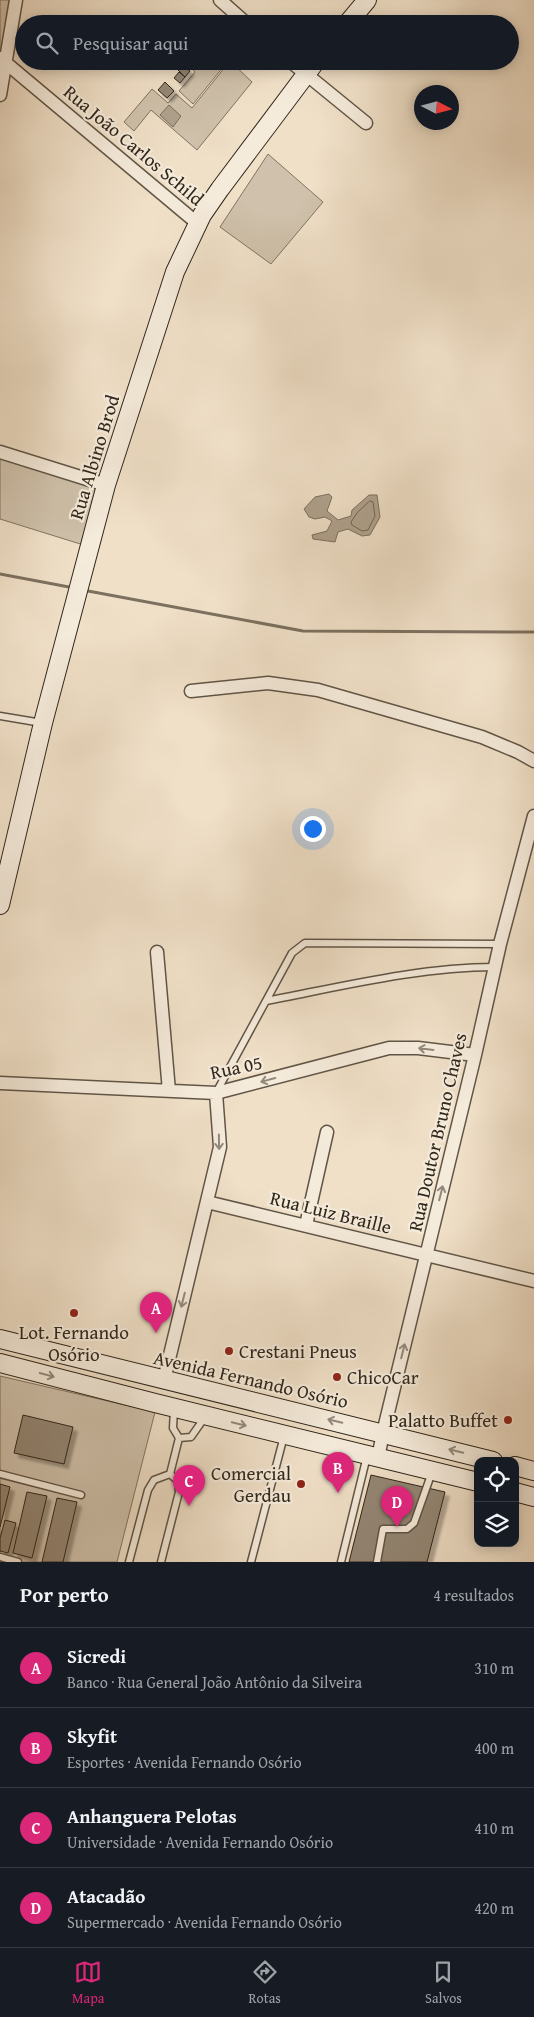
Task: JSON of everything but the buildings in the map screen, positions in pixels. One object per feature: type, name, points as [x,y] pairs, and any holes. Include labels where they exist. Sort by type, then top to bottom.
[{"type":"main road","points":[[355,15],[367,0]]},
{"type":"main road","name":"Rua Albino Brod","points":[[0,905],[43,723],[106,485],[168,293],[197,223],[220,189],[309,70]]},
{"type":"main road","name":"Avenida Fernando Osório","points":[[0,1339],[383,1432],[478,1457]]},
{"type":"main road","points":[[0,1363],[206,1416],[474,1481]]},
{"type":"main road","points":[[519,1467],[534,1471]]},
{"type":"main road","points":[[519,1493],[534,1497]]},
{"type":"street","points":[[0,95],[3,60],[16,0]]},
{"type":"street","points":[[220,0],[237,15]]},
{"type":"street","name":"Rua João Carlos Schild","points":[[3,60],[197,223]]},
{"type":"street","points":[[313,70],[366,123]]},
{"type":"street","points":[[0,452],[106,485]]},
{"type":"street","points":[[192,691],[268,684],[318,690],[482,737],[534,761]]},
{"type":"street","name":"Rua Doutor Bruno Chaves","points":[[373,1456],[383,1432],[475,1054],[494,966],[534,816]]},
{"type":"street","points":[[157,952],[169,1091]]},
{"type":"street","name":"Rua 05","points":[[0,1083],[216,1093],[389,1048],[418,1048],[475,1054]]},
{"type":"street","points":[[164,1380],[220,1148],[216,1093]]},
{"type":"street","points":[[306,1225],[327,1132]]},
{"type":"street","name":"Rua Luiz Braille","points":[[208,1202],[534,1281]]},
{"type":"lane","points":[[0,716],[43,723]]},
{"type":"lane","points":[[216,1093],[292,953],[306,942],[500,944]]},
{"type":"lane","points":[[266,1001],[422,972],[458,967],[494,966]]},
{"type":"lane","points":[[170,1474],[179,1438],[173,1428],[174,1408]]},
{"type":"lane","points":[[179,1438],[191,1437],[206,1416]]},
{"type":"lane","points":[[251,1562],[285,1435]]},
{"type":"lane","points":[[341,1562],[373,1456]]},
{"type":"lane","points":[[377,1562],[383,1529],[407,1529],[414,1523],[432,1470]]},
{"type":"lane","points":[[0,1474],[81,1495]]},
{"type":"lane","points":[[130,1562],[148,1490],[154,1480],[170,1474]]},
{"type":"lane","points":[[161,1562],[179,1492],[178,1480],[170,1474]]},
{"type":"lane","points":[[0,1557],[18,1562]]},
{"type":"shaded area","points":[[0,0],[16,0],[0,95]]},
{"type":"shaded area","points":[[193,70],[221,70],[193,104],[179,91],[195,72]]},
{"type":"shaded area","points":[[223,70],[239,70],[252,82],[197,150],[151,110],[134,131],[124,122],[152,89],[168,103],[176,94],[192,108]]},
{"type":"shaded area","points":[[268,154],[323,202],[271,264],[220,227]]},
{"type":"shaded area","points":[[0,452],[106,485],[90,547],[0,519]]},
{"type":"shaded area","points":[[0,1376],[155,1412],[117,1562],[0,1562]]},
{"type":"water","points":[[169,105],[181,116],[173,127],[160,115]]},
{"type":"water","points":[[329,494],[332,497],[327,511],[338,520],[351,516],[352,510],[369,495],[377,495],[380,517],[370,535],[362,536],[348,529],[338,532],[335,542],[313,539],[312,535],[327,531],[332,521],[325,517],[315,519],[309,517],[304,509],[315,497]]},
{"type":"waterway","points":[[0,574],[69,587]]},
{"type":"waterway","points":[[88,591],[303,631],[534,632]]},
{"type":"place","name":"Lot. Fernando Osório","points":[[74,1313]]},
{"type":"place","name":"Sicredi","points":[[156,1333]]},
{"type":"place","name":"Crestani Pneus","points":[[229,1351]]},
{"type":"place","name":"ChicoCar","points":[[337,1377]]},
{"type":"place","name":"Palatto Buffet","points":[[508,1420]]},
{"type":"place","name":"Comercial Gerdau","points":[[301,1484]]},
{"type":"place","name":"Skyfit","points":[[338,1493]]},
{"type":"place","name":"Anhanguera Pelotas","points":[[189,1506]]},
{"type":"place","name":"Atacadão","points":[[397,1527]]}]
